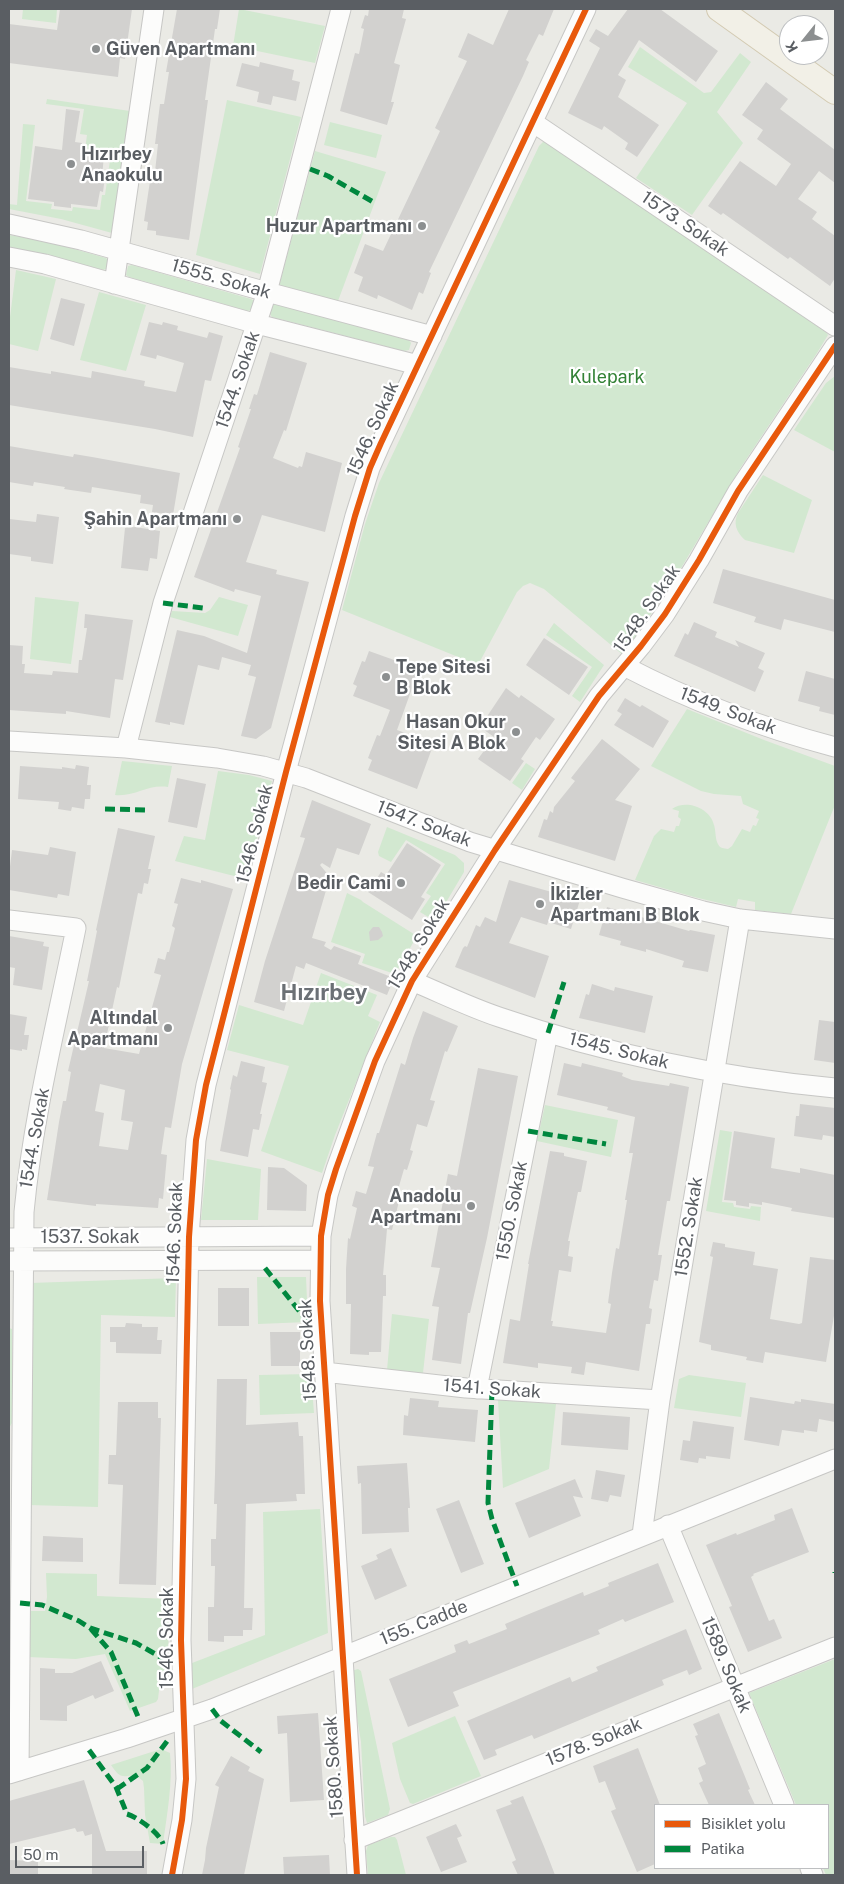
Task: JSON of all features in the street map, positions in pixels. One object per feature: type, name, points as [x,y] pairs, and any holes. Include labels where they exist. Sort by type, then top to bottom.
[{"type":"main road","points":[[719,9],[835,92]]},
{"type":"street","points":[[114,284],[154,9]]},
{"type":"street","name":"1544. Sokak","points":[[126,748],[163,604],[267,292],[341,9]]},
{"type":"street","name":"1546. Sokak","points":[[172,1875],[182,1820],[186,1779],[181,1640],[188,1260],[194,1156],[204,1094],[286,772],[362,491],[370,468],[586,9]]},
{"type":"street","name":"1573. Sokak","points":[[534,123],[834,324]]},
{"type":"street","name":"1555. Sokak","points":[[9,224],[45,231],[432,336]]},
{"type":"street","name":"1555. Sokak","points":[[9,257],[45,264],[257,324],[418,365]]},
{"type":"street","name":"1548. Sokak","points":[[342,1657],[320,1301],[320,1260],[321,1236],[328,1195],[362,1095],[387,1032],[412,981],[495,850],[599,696],[665,614],[699,560],[738,491],[835,346]]},
{"type":"street","name":"1549. Sokak","points":[[624,666],[667,687],[742,718],[835,748]]},
{"type":"street","name":"1547. Sokak","points":[[9,741],[126,748],[240,761],[286,772],[495,850],[694,908],[740,919],[835,930]]},
{"type":"street","name":"1552. Sokak","points":[[642,1535],[660,1400],[740,919]]},
{"type":"street","name":"1544. Sokak","points":[[9,920],[76,928],[16,1238],[14,1773]]},
{"type":"street","name":"1545. Sokak","points":[[412,981],[454,1000],[548,1033],[639,1058],[714,1073],[835,1088]]},
{"type":"street","name":"1550. Sokak","points":[[477,1389],[548,1033]]},
{"type":"street","name":"1537. Sokak","points":[[16,1238],[321,1236]]},
{"type":"street","name":"1537. Sokak","points":[[15,1261],[320,1260]]},
{"type":"street","name":"1541. Sokak","points":[[324,1372],[477,1389],[660,1400]]},
{"type":"street","name":"155. Cadde","points":[[14,1773],[183,1719],[835,1459]]},
{"type":"street","name":"1589. Sokak","points":[[668,1525],[784,1804]]},
{"type":"street","name":"1578. Sokak","points":[[354,1840],[835,1646]]},
{"type":"street","name":"1580. Sokak","points":[[342,1657],[357,1875]]},
{"type":"green space","points":[[23,9],[57,9],[56,23],[22,19]]},
{"type":"green space","points":[[239,9],[325,26],[315,63],[233,46]]},
{"type":"green space","points":[[640,47],[704,93],[711,92],[740,53],[751,62],[717,112],[743,143],[692,215],[636,178],[687,103],[628,67]]},
{"type":"green space","points":[[47,99],[130,111],[112,233],[61,219],[9,209],[9,204],[17,205],[23,124],[35,125],[26,201],[52,204],[51,209],[72,211],[73,207],[100,210],[102,195],[105,195],[111,153],[85,149],[87,135],[80,134],[84,109],[46,104]]},
{"type":"green space","points":[[227,100],[301,117],[260,274],[196,255]]},
{"type":"green space","points":[[330,122],[382,135],[376,158],[324,145]]},
{"type":"green space","name":"Kulepark","points":[[546,142],[824,329],[828,335],[741,467],[674,580],[623,655],[544,589],[530,583],[523,586],[517,592],[478,665],[342,610],[365,524],[379,483],[539,146]]},
{"type":"green space","points":[[315,151],[386,172],[338,301],[279,286]]},
{"type":"green space","points":[[9,235],[46,241],[106,258],[108,260],[106,269],[103,270],[44,254],[9,247]]},
{"type":"green space","points":[[132,265],[251,299],[254,301],[252,309],[248,311],[129,277],[126,275],[128,266]]},
{"type":"green space","points":[[16,270],[56,279],[38,351],[9,344],[9,325]]},
{"type":"green space","points":[[99,292],[146,305],[126,371],[80,360]]},
{"type":"green space","points":[[274,304],[408,339],[411,343],[409,350],[404,351],[272,317],[269,313],[271,306]]},
{"type":"green space","points":[[835,376],[835,452],[794,430],[826,383]]},
{"type":"green space","points":[[763,475],[812,500],[794,553],[745,540],[739,534],[736,524],[738,513]]},
{"type":"green space","points":[[35,597],[79,602],[71,664],[30,659]]},
{"type":"green space","points":[[219,597],[248,605],[238,636],[170,617],[172,611],[205,613],[210,610]]},
{"type":"green space","points":[[554,623],[604,665],[580,702],[572,696],[592,667],[546,635]]},
{"type":"green space","points":[[687,709],[835,766],[835,805],[791,914],[755,910],[755,902],[738,899],[736,907],[635,880],[654,836],[661,829],[674,832],[676,826],[679,826],[681,819],[678,817],[679,811],[672,809],[678,806],[690,805],[708,814],[712,819],[719,846],[728,849],[732,846],[742,829],[750,832],[753,825],[756,826],[759,819],[756,818],[759,811],[743,804],[741,796],[701,791],[651,766]]},
{"type":"green space","points":[[122,761],[172,766],[168,787],[154,787],[129,794],[115,795]]},
{"type":"green space","points":[[526,763],[535,769],[522,790],[512,783]]},
{"type":"green space","points":[[218,771],[249,775],[272,781],[246,879],[175,861],[184,836],[205,840]]},
{"type":"green space","points":[[387,827],[455,855],[464,863],[464,872],[435,921],[420,912],[431,896],[426,893],[445,864],[406,840],[391,862],[379,856],[378,852]]},
{"type":"green space","points":[[347,893],[417,936],[395,974],[362,963],[365,954],[331,942]]},
{"type":"green space","points":[[321,973],[377,995],[368,1016],[380,1022],[322,1173],[261,1151],[289,1066],[227,1050],[239,1005],[303,1025]]},
{"type":"green space","points":[[545,1105],[618,1120],[611,1157],[537,1141]]},
{"type":"green space","points":[[720,1130],[732,1132],[722,1202],[733,1203],[734,1207],[750,1209],[751,1206],[761,1207],[760,1221],[706,1211]]},
{"type":"green space","points":[[207,1159],[261,1169],[258,1220],[201,1220]]},
{"type":"green space","points":[[257,1277],[306,1277],[308,1322],[258,1324]]},
{"type":"green space","points":[[176,1278],[175,1317],[101,1315],[98,1507],[29,1505],[30,1283]]},
{"type":"green space","points":[[392,1314],[429,1319],[423,1373],[387,1370]]},
{"type":"green space","points":[[9,1328],[12,1329],[12,1423],[9,1428]]},
{"type":"green space","points":[[311,1374],[314,1413],[260,1415],[259,1375]]},
{"type":"green space","points":[[689,1375],[746,1383],[741,1417],[674,1408],[679,1379]]},
{"type":"green space","points":[[498,1400],[556,1404],[549,1469],[503,1488]]},
{"type":"green space","points":[[320,1509],[328,1633],[192,1689],[192,1663],[265,1635],[263,1512]]},
{"type":"green space","points":[[46,1573],[97,1574],[97,1596],[169,1599],[168,1672],[160,1682],[156,1702],[130,1711],[105,1654],[76,1659],[28,1657],[28,1611],[45,1611],[47,1597]]},
{"type":"green space","points":[[835,1659],[835,1875],[826,1875],[823,1869],[829,1869],[829,1804],[796,1804],[749,1693]]},
{"type":"green space","points":[[358,1669],[361,1671],[390,1809],[388,1815],[367,1823],[361,1742],[350,1674],[351,1671]]},
{"type":"green space","points":[[455,1716],[481,1776],[413,1804],[410,1803],[400,1779],[392,1743]]},
{"type":"green space","points":[[161,1749],[170,1753],[171,1764],[163,1844],[150,1843],[145,1815],[143,1781],[136,1775],[121,1776],[111,1765]]},
{"type":"green space","points":[[395,1837],[397,1840],[406,1875],[368,1875],[366,1851],[368,1845]]},
{"type":"building","points":[[60,9],[132,9],[125,59],[120,58],[118,77],[9,63],[9,24],[57,30]]},
{"type":"building","points":[[177,9],[220,9],[217,29],[215,29],[205,100],[208,100],[189,240],[156,235],[156,231],[147,230],[148,222],[144,221],[150,181],[154,181],[158,144],[155,144],[160,104],[164,104],[169,72],[166,72]]},
{"type":"building","points":[[369,9],[404,9],[402,18],[406,19],[394,63],[400,65],[391,102],[394,102],[387,125],[340,111],[355,53],[359,54],[364,29],[361,28],[365,15],[368,16]]},
{"type":"building","points":[[509,9],[554,9],[543,36],[539,34],[526,60],[529,62],[523,76],[429,272],[431,273],[423,294],[419,292],[412,310],[378,295],[377,299],[358,291],[363,277],[354,273],[365,244],[383,251],[440,131],[435,128],[467,61],[458,57],[468,33],[493,45]]},
{"type":"building","points":[[628,9],[660,9],[718,51],[696,82],[639,40],[618,75],[626,80],[618,97],[659,125],[637,157],[625,149],[628,143],[604,126],[602,130],[568,113],[600,48],[589,41],[596,29],[608,36]]},
{"type":"building","points":[[260,62],[294,70],[292,80],[300,82],[296,101],[273,96],[271,105],[257,102],[259,92],[236,86],[242,63],[259,67]]},
{"type":"building","points":[[766,82],[788,99],[780,109],[835,150],[835,183],[819,171],[798,199],[817,212],[812,219],[835,236],[835,278],[830,286],[723,213],[721,215],[708,206],[740,161],[776,186],[791,164],[757,139],[763,130],[742,115]]},
{"type":"building","name":"Hızırbey Anaokulu","points":[[66,109],[80,111],[75,142],[82,143],[80,153],[104,156],[102,176],[105,177],[103,192],[100,191],[97,207],[71,204],[71,208],[54,206],[54,202],[28,199],[35,146],[62,150]]},
{"type":"building","points":[[61,298],[85,304],[74,346],[50,339]]},
{"type":"building","points":[[149,322],[162,325],[163,322],[178,326],[177,330],[207,338],[209,332],[223,336],[211,381],[205,380],[193,437],[9,405],[9,367],[51,374],[51,371],[91,378],[92,371],[145,381],[144,386],[176,392],[184,363],[157,355],[156,359],[140,355]]},
{"type":"building","points":[[270,352],[307,363],[286,431],[284,430],[273,458],[298,468],[299,466],[302,467],[306,452],[342,463],[325,532],[262,515],[246,562],[277,570],[276,574],[309,582],[271,728],[256,739],[241,736],[256,677],[248,675],[251,665],[222,657],[219,670],[198,665],[184,725],[170,722],[170,725],[155,722],[177,630],[204,636],[247,653],[261,596],[235,589],[234,592],[194,577],[240,448],[238,447],[251,409],[249,409],[254,394],[257,395]]},
{"type":"building","points":[[9,446],[73,457],[74,454],[180,473],[173,515],[152,512],[153,505],[140,503],[141,495],[92,487],[91,493],[34,482],[33,486],[9,482]]},
{"type":"building","points":[[37,514],[59,517],[53,564],[31,561],[31,557],[9,554],[9,519],[36,522]]},
{"type":"building","points":[[135,527],[160,531],[157,559],[150,558],[148,571],[121,568],[125,528]]},
{"type":"building","points":[[723,569],[835,600],[835,632],[784,619],[781,630],[754,622],[756,617],[713,603]]},
{"type":"building","points":[[85,614],[133,620],[123,680],[115,679],[110,718],[66,711],[66,714],[9,710],[9,645],[23,646],[22,664],[25,664],[24,673],[52,675],[53,671],[78,673],[79,660],[82,660],[87,628],[84,628]]},
{"type":"building","points":[[694,622],[717,632],[715,637],[739,647],[735,640],[765,653],[758,668],[764,671],[755,692],[674,656],[685,633],[688,635]]},
{"type":"building","points":[[544,638],[588,667],[569,695],[526,665]]},
{"type":"building","points":[[369,651],[419,669],[397,730],[434,743],[417,789],[368,770],[372,760],[368,758],[377,735],[380,736],[390,710],[353,696],[357,686],[353,684],[362,661],[365,662]]},
{"type":"building","points":[[806,671],[835,679],[835,715],[819,711],[820,707],[798,701]]},
{"type":"building","name":"Hasan Okur Sitesi A Blok","points":[[506,688],[519,698],[521,695],[555,719],[540,740],[536,737],[521,759],[524,761],[510,781],[478,759],[494,737],[480,727]]},
{"type":"building","points":[[625,698],[640,707],[642,705],[669,721],[653,748],[614,725],[622,714],[617,711]]},
{"type":"building","points":[[602,739],[640,769],[615,800],[632,806],[615,861],[538,837],[544,819],[547,820],[550,811],[553,813],[554,807],[575,781],[571,778]]},
{"type":"building","points":[[76,765],[89,767],[87,785],[91,785],[90,799],[85,799],[84,809],[72,807],[71,811],[58,809],[59,802],[18,799],[20,766],[75,769]]},
{"type":"building","points":[[177,778],[206,784],[197,828],[168,822]]},
{"type":"building","points":[[312,800],[371,824],[359,855],[337,848],[330,868],[322,863],[320,865],[330,877],[312,938],[326,942],[324,946],[331,950],[334,946],[361,956],[358,964],[394,978],[387,995],[306,963],[304,969],[296,966],[284,1011],[254,1002],[265,961],[305,838],[300,837]]},
{"type":"building","points":[[118,828],[155,836],[148,869],[151,869],[148,884],[144,883],[142,894],[138,893],[119,988],[117,987],[104,1048],[139,1054],[161,975],[154,973],[158,958],[165,960],[175,928],[172,926],[178,904],[174,903],[181,878],[201,883],[201,880],[233,889],[182,1064],[171,1128],[165,1127],[161,1154],[167,1155],[163,1199],[159,1198],[158,1208],[96,1204],[96,1206],[47,1200],[59,1122],[63,1101],[66,1101],[71,1072],[68,1071],[89,981],[87,981]],"holes":[[[100,1084],[125,1090],[121,1120],[133,1122],[128,1150],[99,1146],[104,1113],[95,1111]]]},
{"type":"building","name":"Bedir Cami","points":[[407,843],[441,865],[421,897],[425,899],[412,920],[368,892],[381,872],[386,875]]},
{"type":"building","points":[[50,847],[76,852],[69,896],[58,894],[57,898],[9,890],[12,850],[48,855]]},
{"type":"building","points":[[509,880],[580,900],[571,929],[548,922],[547,925],[521,917],[509,943],[549,956],[535,998],[455,967],[463,948],[467,947],[476,925],[480,927],[485,917],[496,922]]},
{"type":"building","points":[[607,907],[689,931],[715,935],[708,972],[682,967],[684,961],[646,949],[646,952],[620,945],[621,941],[599,935]]},
{"type":"building","points":[[373,927],[379,927],[383,936],[378,940],[370,941],[369,932]]},
{"type":"building","points":[[9,936],[44,942],[43,946],[49,947],[42,990],[13,985],[15,968],[9,967]]},
{"type":"building","points":[[592,984],[614,991],[615,987],[653,996],[645,1033],[579,1018],[586,994],[589,995]]},
{"type":"building","points":[[423,1011],[458,1026],[447,1052],[445,1051],[430,1100],[435,1101],[427,1127],[417,1124],[410,1150],[413,1151],[407,1170],[404,1169],[395,1200],[399,1201],[392,1230],[387,1229],[383,1275],[386,1275],[386,1296],[383,1296],[381,1352],[369,1352],[369,1355],[350,1354],[351,1304],[346,1304],[346,1269],[348,1238],[350,1239],[357,1208],[352,1206],[356,1191],[366,1194],[374,1167],[368,1166],[377,1133],[379,1133],[401,1063],[405,1065]]},
{"type":"building","points":[[9,1014],[27,1017],[24,1035],[29,1035],[27,1050],[9,1049]]},
{"type":"building","points":[[819,1020],[835,1022],[835,1063],[814,1060]]},
{"type":"building","points":[[241,1061],[265,1067],[262,1082],[267,1083],[260,1114],[262,1114],[259,1130],[253,1129],[248,1157],[220,1151],[233,1075],[237,1077]]},
{"type":"building","points":[[564,1063],[581,1067],[582,1063],[623,1073],[622,1076],[632,1080],[669,1086],[670,1083],[689,1087],[670,1201],[667,1201],[658,1255],[662,1255],[658,1281],[654,1280],[649,1308],[652,1309],[650,1324],[646,1324],[639,1371],[586,1362],[584,1375],[571,1373],[572,1367],[538,1363],[538,1368],[503,1363],[510,1319],[520,1321],[528,1264],[550,1151],[564,1153],[564,1156],[587,1161],[581,1192],[578,1192],[568,1241],[570,1241],[568,1256],[573,1257],[571,1272],[559,1270],[551,1321],[553,1321],[552,1326],[606,1333],[611,1304],[608,1303],[612,1273],[616,1248],[619,1249],[627,1200],[625,1200],[633,1153],[629,1153],[635,1117],[607,1110],[608,1107],[557,1095]]},
{"type":"building","points":[[478,1068],[518,1076],[487,1238],[470,1313],[468,1313],[461,1364],[432,1360],[439,1307],[432,1306],[440,1268],[431,1267],[448,1174],[457,1176]]},
{"type":"building","points":[[800,1104],[835,1108],[835,1137],[823,1135],[822,1140],[794,1136],[796,1116],[799,1116]]},
{"type":"building","points":[[734,1131],[775,1138],[771,1168],[800,1173],[800,1168],[835,1175],[835,1218],[791,1211],[792,1208],[762,1202],[762,1205],[749,1203],[749,1207],[736,1205],[736,1201],[724,1200]]},
{"type":"building","points":[[268,1167],[284,1168],[307,1185],[306,1211],[267,1210]]},
{"type":"building","points":[[713,1242],[725,1244],[725,1247],[755,1252],[753,1265],[778,1269],[770,1319],[799,1324],[802,1323],[810,1257],[835,1260],[835,1310],[826,1362],[765,1352],[763,1363],[746,1360],[747,1357],[711,1350],[711,1345],[699,1342],[713,1257],[710,1256]]},
{"type":"building","points":[[218,1288],[249,1288],[249,1326],[218,1326]]},
{"type":"building","points":[[126,1323],[142,1324],[142,1327],[158,1327],[157,1340],[162,1340],[161,1354],[116,1353],[116,1342],[110,1342],[110,1327],[125,1327]]},
{"type":"building","points":[[270,1332],[300,1332],[300,1366],[271,1366]]},
{"type":"building","points":[[217,1379],[247,1379],[246,1425],[298,1422],[299,1436],[303,1436],[305,1494],[296,1494],[297,1501],[246,1504],[244,1608],[253,1608],[252,1630],[243,1630],[243,1636],[224,1636],[224,1642],[208,1641],[208,1607],[214,1607],[215,1566],[211,1566],[211,1539],[216,1539],[217,1504],[214,1504]]},
{"type":"building","points":[[750,1397],[794,1404],[795,1401],[801,1402],[801,1399],[835,1404],[835,1422],[819,1419],[817,1432],[804,1430],[804,1433],[782,1430],[779,1446],[744,1440]]},
{"type":"building","points":[[410,1398],[439,1401],[438,1407],[478,1410],[475,1442],[403,1435],[404,1415],[408,1416]]},
{"type":"building","points":[[118,1402],[158,1402],[158,1418],[161,1418],[156,1585],[119,1584],[123,1485],[108,1484],[109,1455],[116,1455]]},
{"type":"building","points":[[563,1412],[630,1417],[628,1450],[561,1445]]},
{"type":"building","points":[[693,1421],[734,1427],[730,1459],[706,1456],[706,1459],[699,1458],[698,1463],[680,1460],[683,1440],[690,1441]]},
{"type":"building","points":[[407,1463],[410,1508],[408,1508],[409,1532],[362,1534],[361,1483],[358,1484],[357,1466]]},
{"type":"building","points":[[596,1470],[625,1475],[621,1497],[610,1495],[608,1502],[591,1499]]},
{"type":"building","points":[[575,1479],[583,1498],[573,1496],[581,1516],[529,1538],[515,1503]]},
{"type":"building","points":[[459,1500],[484,1564],[461,1573],[436,1509]]},
{"type":"building","points":[[792,1508],[809,1552],[753,1574],[751,1577],[769,1621],[774,1619],[782,1638],[748,1652],[729,1607],[732,1606],[706,1545],[775,1520],[774,1515]]},
{"type":"building","points":[[43,1536],[83,1538],[83,1562],[42,1561]]},
{"type":"building","points":[[391,1548],[407,1586],[375,1600],[361,1566],[378,1559],[376,1555]]},
{"type":"building","points":[[658,1563],[674,1602],[625,1622],[623,1619],[598,1630],[600,1634],[453,1692],[459,1706],[408,1727],[389,1679],[456,1652],[454,1645],[467,1640],[469,1644],[507,1629],[505,1624],[583,1592],[584,1596],[609,1586],[608,1583]]},
{"type":"building","points":[[686,1629],[702,1669],[689,1675],[687,1670],[662,1680],[664,1685],[534,1739],[532,1735],[495,1750],[497,1755],[484,1760],[467,1721],[570,1677],[572,1682],[598,1671],[596,1667]]},
{"type":"building","points":[[101,1661],[114,1691],[95,1699],[93,1695],[67,1706],[67,1721],[40,1720],[40,1668],[55,1669],[55,1673],[72,1673]]},
{"type":"building","points":[[318,1713],[324,1800],[290,1802],[287,1733],[278,1734],[277,1716]]},
{"type":"building","points":[[719,1713],[755,1804],[709,1804],[699,1783],[703,1781],[698,1768],[706,1764],[695,1736],[698,1735],[693,1724]]},
{"type":"building","points":[[638,1748],[660,1804],[654,1804],[654,1864],[637,1872],[611,1811],[616,1809],[605,1781],[599,1783],[593,1766]]},
{"type":"building","points":[[231,1756],[250,1767],[248,1771],[264,1779],[244,1875],[202,1875],[219,1787],[215,1785]]},
{"type":"building","points":[[84,1780],[106,1851],[147,1851],[147,1875],[92,1875],[92,1834],[85,1836],[83,1831],[77,1832],[75,1828],[9,1844],[9,1801]]},
{"type":"building","points":[[523,1796],[555,1875],[518,1875],[512,1862],[516,1860],[496,1810],[512,1804],[510,1801]]},
{"type":"building","points":[[456,1824],[462,1836],[457,1838],[467,1862],[441,1872],[426,1837]]},
{"type":"building","points":[[329,1855],[330,1875],[284,1875],[283,1857]]},
{"type":"building","points":[[9,1860],[38,1861],[38,1875],[9,1875]]},
{"type":"marked path","points":[[310,169],[328,176],[375,203]]},
{"type":"marked path","points":[[163,603],[203,608]]},
{"type":"marked path","points":[[105,809],[147,810]]},
{"type":"marked path","points":[[548,1033],[564,982]]},
{"type":"marked path","points":[[528,1131],[606,1144]]},
{"type":"marked path","points":[[265,1268],[308,1322]]},
{"type":"marked path","points":[[492,1390],[488,1503],[492,1519],[517,1586]]},
{"type":"marked path","points":[[20,1603],[42,1605],[79,1621],[90,1628],[136,1643],[164,1659],[168,1672]]},
{"type":"marked path","points":[[91,1629],[111,1652],[139,1719]]},
{"type":"marked path","points":[[212,1709],[221,1721],[261,1752]]},
{"type":"marked path","points":[[117,1789],[147,1768],[168,1740]]},
{"type":"marked path","points":[[89,1750],[116,1787],[127,1814],[148,1826],[158,1835],[163,1844]]},
{"type":"cycle path","points":[[172,1875],[182,1820],[186,1779],[181,1640],[189,1237],[196,1140],[206,1085],[286,772],[355,516],[370,468],[586,9]]},
{"type":"cycle path","points":[[357,1875],[320,1301],[321,1236],[328,1195],[336,1169],[375,1061],[412,981],[495,850],[599,696],[665,614],[699,560],[738,491],[835,346]]},
{"type":"place","name":"Güven Apartmanı","points":[[96,49]]},
{"type":"place","name":"Hızırbey Anaokulu","points":[[71,164]]},
{"type":"place","name":"Huzur Apartmanı","points":[[422,226]]},
{"type":"place","name":"Şahin Apartmanı","points":[[237,519]]},
{"type":"place","name":"Tepe Sitesi B Blok","points":[[386,677]]},
{"type":"place","name":"Hasan Okur Sitesi A Blok","points":[[516,732]]},
{"type":"place","name":"Bedir Cami","points":[[401,883]]},
{"type":"place","name":"İkizler Apartmanı B Blok","points":[[540,904]]},
{"type":"place","name":"Altındal Apartmanı","points":[[168,1028]]},
{"type":"place","name":"Anadolu Apartmanı","points":[[471,1206]]},
{"type":"district","name":"Hızırbey","points":[[324,993]]}]
